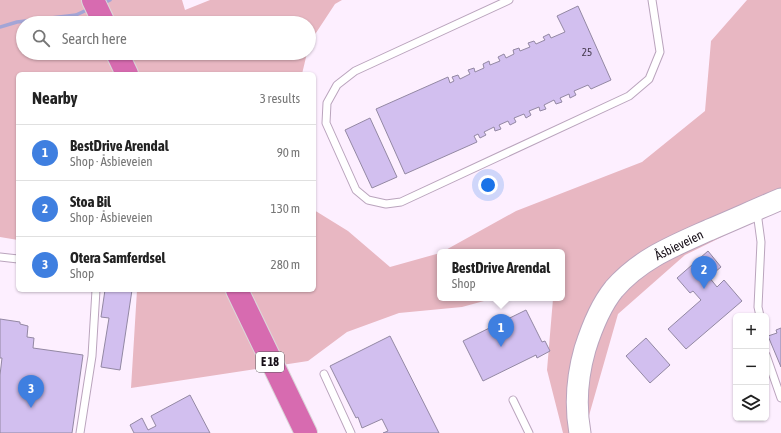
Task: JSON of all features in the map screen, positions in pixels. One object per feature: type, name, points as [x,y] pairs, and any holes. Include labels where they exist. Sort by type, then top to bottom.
[{"type":"highway","points":[[93,0],[101,16]]},
{"type":"highway","points":[[104,0],[112,16]]},
{"type":"highway","points":[[109,0],[113,16]]},
{"type":"highway","points":[[120,60],[126,72]]},
{"type":"highway","points":[[131,60],[136,72]]},
{"type":"highway","name":"E 18","points":[[227,292],[293,433]]},
{"type":"highway","name":"E 18","points":[[237,292],[306,433]]},
{"type":"street","name":"Åsbieveien","points":[[580,433],[577,417],[577,387],[582,360],[588,338],[599,314],[614,290],[634,270],[660,252],[781,199]]},
{"type":"lane","points":[[509,0],[355,71],[337,85],[327,103],[326,122],[356,190],[368,200],[386,204],[401,202],[629,96],[649,79],[660,52],[652,0]]},
{"type":"lane","points":[[756,209],[760,242],[758,307],[759,313]]},
{"type":"lane","points":[[0,257],[16,259]]},
{"type":"lane","points":[[80,433],[92,356],[96,292]]},
{"type":"lane","points":[[769,364],[781,398]]},
{"type":"lane","points":[[324,374],[352,433]]},
{"type":"lane","points":[[512,400],[529,433]]},
{"type":"shaded area","points":[[0,0],[182,0],[185,10],[210,0],[342,0],[335,4],[316,33],[316,16],[16,16],[16,60],[305,60],[302,72],[16,72],[16,240],[0,237]]},
{"type":"shaded area","points":[[747,0],[781,0],[781,208],[685,255],[618,314],[584,433],[563,433],[547,370],[553,301],[565,301],[565,249],[447,249],[516,211],[642,162],[705,111],[711,41]]},
{"type":"shaded area","points":[[316,211],[348,231],[390,267],[437,254],[437,301],[484,301],[462,307],[399,313],[347,332],[308,361],[131,388],[137,292],[316,292]]},
{"type":"building","points":[[578,6],[611,80],[591,89],[588,85],[574,91],[576,95],[570,98],[569,94],[560,98],[562,102],[556,104],[554,100],[544,105],[546,109],[540,111],[539,107],[529,111],[531,115],[526,118],[524,114],[514,118],[516,122],[510,125],[508,121],[499,125],[501,129],[495,131],[494,127],[484,132],[486,135],[480,138],[478,134],[474,136],[477,142],[405,174],[376,109],[448,77],[450,83],[454,81],[452,77],[458,75],[460,79],[470,74],[468,70],[474,68],[475,72],[484,68],[483,64],[489,61],[490,65],[500,61],[498,57],[504,54],[506,58],[514,54],[513,50],[519,48],[520,51],[530,47],[528,43],[534,41],[536,44],[545,40],[543,37],[549,34],[551,38],[565,32],[557,16]]},
{"type":"building","points":[[370,118],[397,177],[372,188],[345,130]]},
{"type":"building","points":[[708,251],[721,267],[709,277],[717,287],[724,280],[742,301],[686,349],[668,329],[701,300],[693,291],[690,293],[677,278]]},
{"type":"building","points":[[105,292],[132,292],[120,370],[101,367],[109,318],[101,317]]},
{"type":"building","points":[[526,310],[542,342],[545,341],[550,351],[537,358],[536,355],[483,381],[463,341]]},
{"type":"building","points":[[0,319],[20,322],[20,324],[28,326],[27,337],[34,338],[33,348],[83,355],[72,433],[0,433],[0,375],[2,358],[0,358]]},
{"type":"building","points":[[781,328],[781,367],[769,338],[769,336],[777,333],[776,330]]},
{"type":"building","points":[[390,336],[439,433],[383,433],[388,431],[382,419],[362,428],[358,417],[356,418],[330,366]]},
{"type":"building","points":[[646,338],[670,365],[650,383],[626,356]]},
{"type":"building","points":[[190,395],[210,433],[134,433],[130,425],[142,418],[148,430],[156,426],[151,416]]},
{"type":"waterway","points":[[102,4],[110,0]]},
{"type":"waterway","points":[[68,16],[76,15],[89,9]]},
{"type":"waterway","points":[[0,27],[16,22]]},
{"type":"place","name":"Stoa Bil","points":[[704,289]]},
{"type":"place","name":"BestDrive Arendal","points":[[501,347]]},
{"type":"place","name":"Otera Samferdsel","points":[[31,408]]}]
